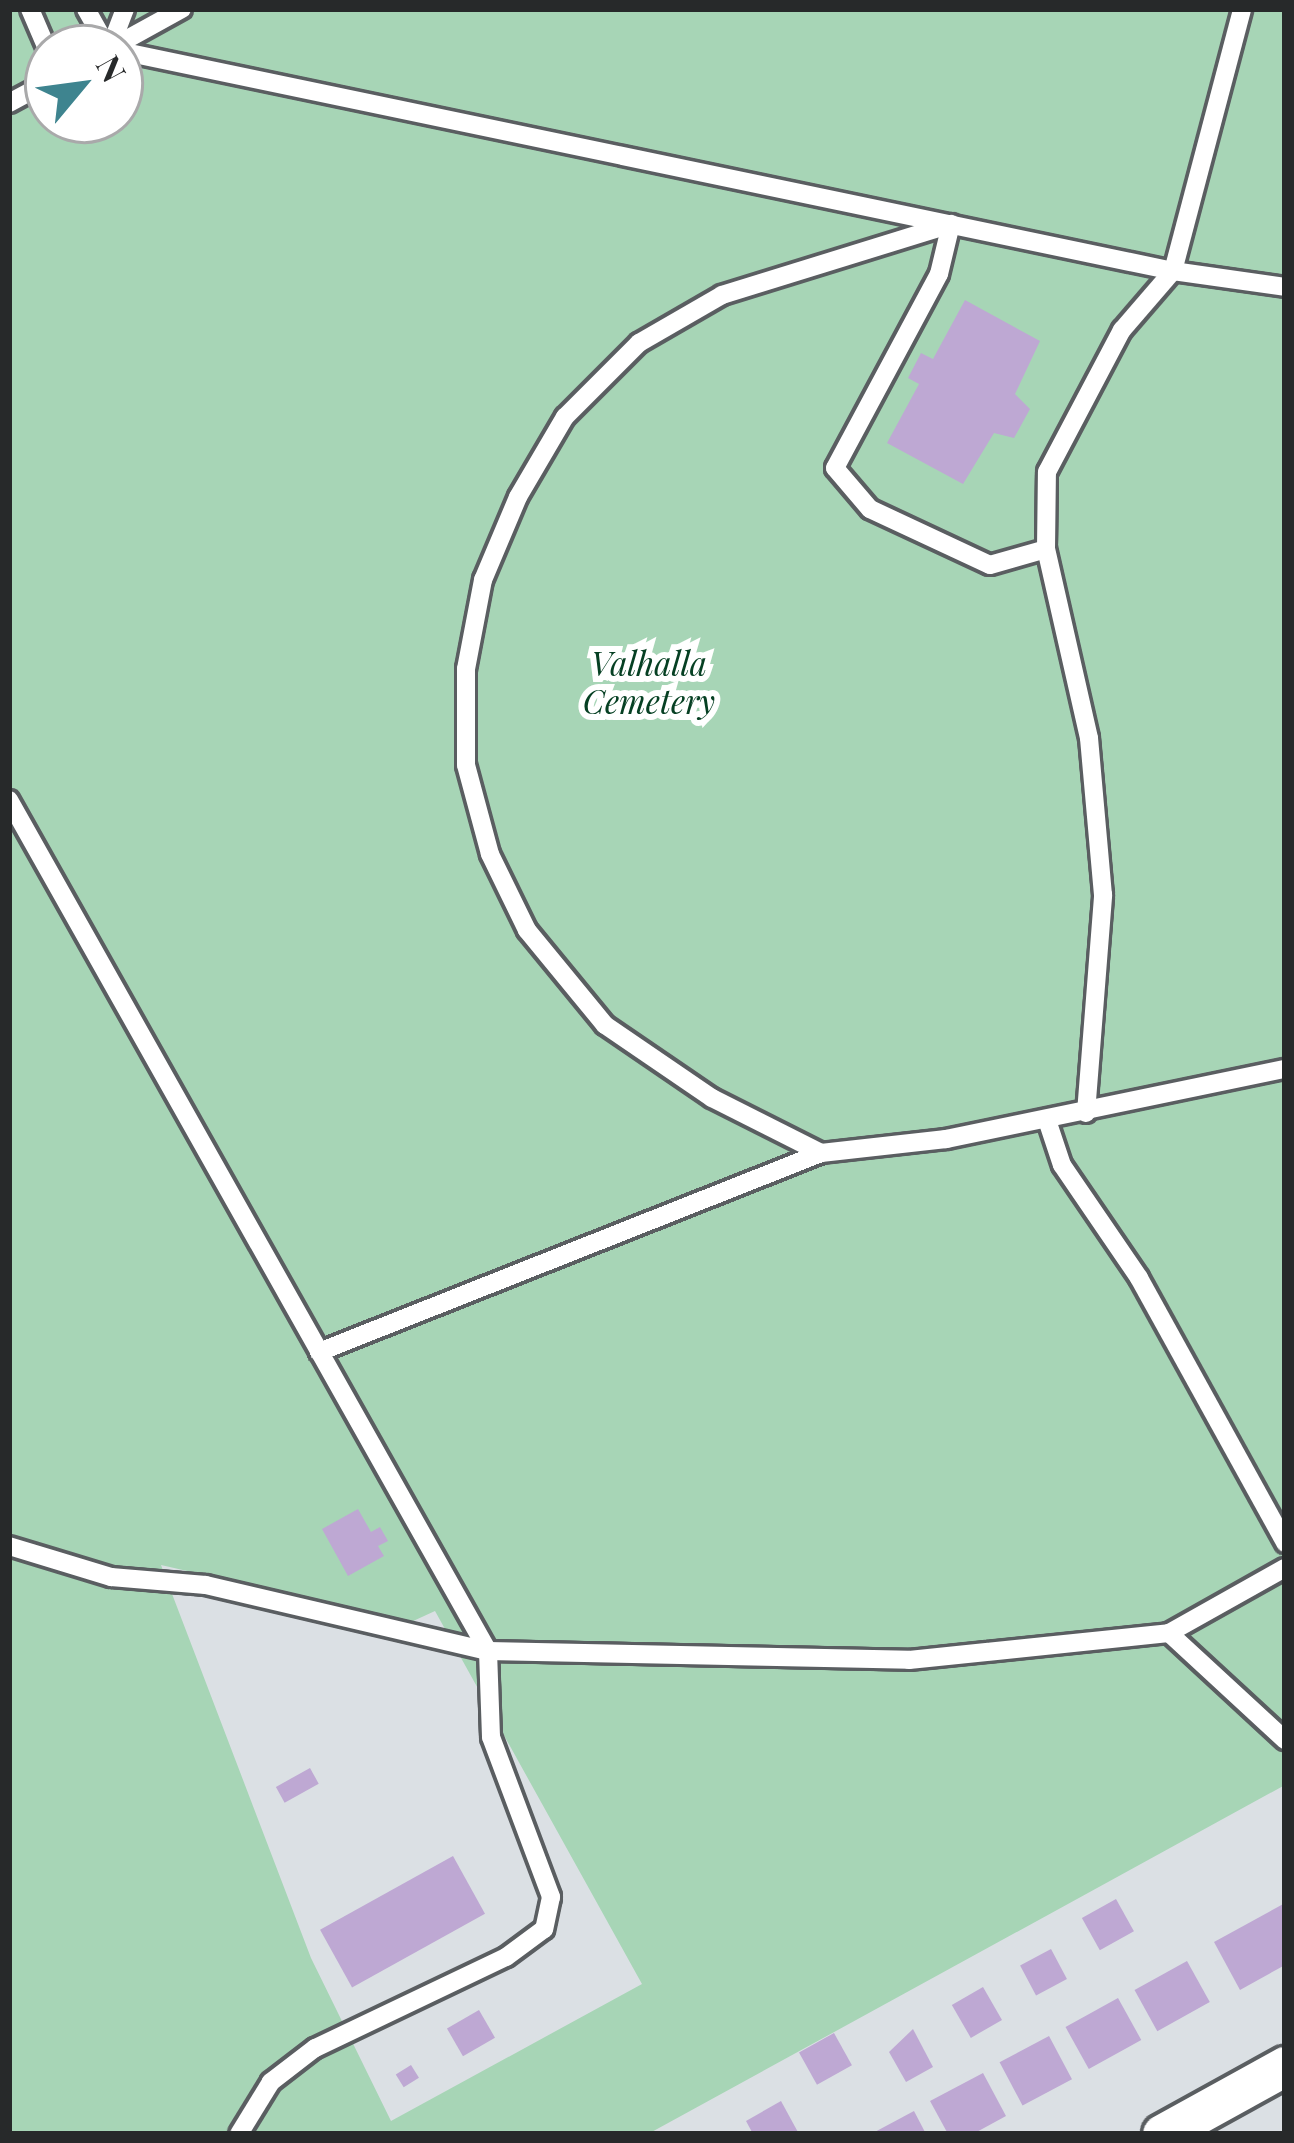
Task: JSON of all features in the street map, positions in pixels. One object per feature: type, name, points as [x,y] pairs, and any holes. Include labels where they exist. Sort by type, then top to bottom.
[{"type":"street","points":[[1162,2134],[1285,2066]]},
{"type":"lane","points":[[144,30],[182,9]]},
{"type":"lane","points":[[1086,1113],[1103,895],[1090,738],[1046,549],[1047,472],[1122,330],[1173,271],[1242,9]]},
{"type":"lane","points":[[144,56],[1173,271],[1285,286]]},
{"type":"lane","points":[[951,224],[939,274],[835,468],[869,509],[990,565],[1046,549]]},
{"type":"lane","points":[[821,1153],[712,1098],[605,1025],[527,930],[490,854],[466,765],[466,668],[483,580],[518,496],[566,417],[639,343],[722,295],[951,224]]},
{"type":"lane","points":[[9,800],[488,1651],[491,1737],[551,1897],[544,1929],[506,1957],[315,2048],[272,2082],[239,2134]]},
{"type":"lane","points":[[319,1352],[821,1153],[1086,1113],[1285,1069]]},
{"type":"lane","points":[[1047,1120],[1062,1165],[1139,1278],[1285,1543]]},
{"type":"lane","points":[[9,1546],[111,1576],[206,1585],[488,1651],[909,1660],[1168,1633],[1285,1568]]},
{"type":"lane","points":[[1168,1633],[1285,1740]]},
{"type":"green space","name":"Valhalla Cemetery","points":[[9,9],[1285,9],[1285,1785],[648,2134],[9,2134]],"holes":[[[161,1565],[411,1622],[435,1611],[642,1984],[391,2121],[311,1958]]]},
{"type":"building","points":[[965,300],[1040,341],[1015,394],[1030,409],[1014,438],[994,433],[963,484],[887,443],[919,384],[908,378],[921,353],[933,359]]},
{"type":"building","points":[[358,1509],[371,1532],[380,1527],[388,1541],[378,1546],[384,1556],[348,1576],[322,1529]]},
{"type":"building","points":[[310,1768],[319,1784],[285,1803],[276,1787]]},
{"type":"building","points":[[453,1856],[485,1914],[352,1987],[320,1930]]},
{"type":"building","points":[[1116,1899],[1134,1931],[1100,1950],[1082,1918]]},
{"type":"building","points":[[1285,1903],[1285,1965],[1240,1990],[1214,1942]]},
{"type":"building","points":[[1051,1949],[1067,1979],[1036,1995],[1020,1965]]},
{"type":"building","points":[[1187,1961],[1210,2002],[1157,2031],[1135,1990]]},
{"type":"building","points":[[983,1987],[1002,2020],[971,2038],[952,2005]]},
{"type":"building","points":[[1118,1998],[1141,2040],[1089,2069],[1066,2027]]},
{"type":"building","points":[[479,2010],[495,2038],[463,2056],[447,2028]]},
{"type":"building","points":[[913,2029],[933,2067],[906,2082],[889,2052]]},
{"type":"building","points":[[834,2033],[852,2065],[817,2085],[799,2052]]},
{"type":"building","points":[[1049,2036],[1072,2079],[1023,2106],[1000,2062]]},
{"type":"building","points":[[411,2065],[419,2078],[404,2087],[396,2075]]},
{"type":"building","points":[[983,2073],[1006,2116],[973,2134],[948,2134],[930,2101]]},
{"type":"building","points":[[781,2101],[799,2134],[753,2134],[746,2121]]},
{"type":"building","points":[[914,2111],[926,2134],[871,2134]]}]
